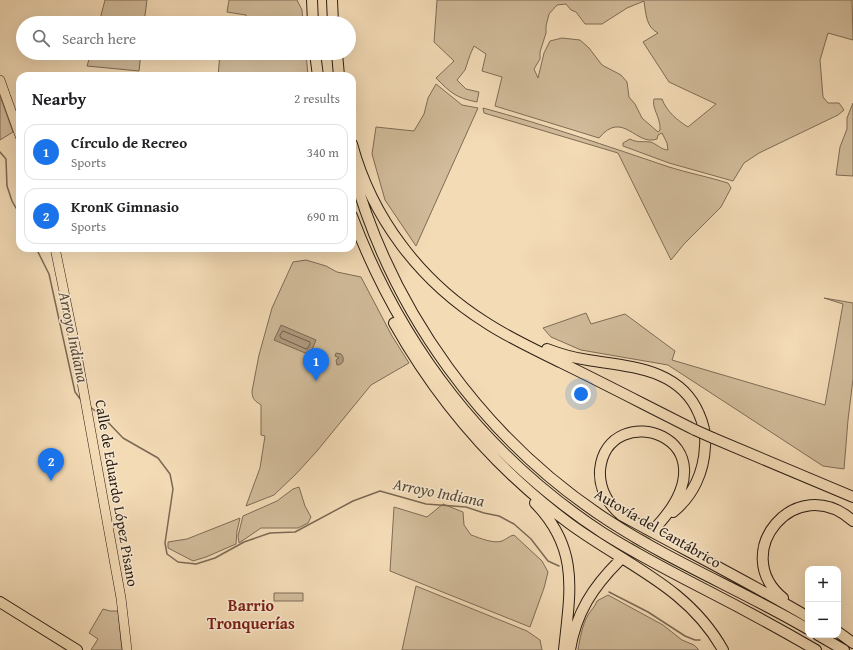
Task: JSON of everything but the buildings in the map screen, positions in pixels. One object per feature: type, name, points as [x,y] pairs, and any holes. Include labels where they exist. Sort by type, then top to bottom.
[{"type":"highway","points":[[312,0],[313,16]]},
{"type":"highway","points":[[332,0],[333,16]]},
{"type":"highway","points":[[316,60],[317,72]]},
{"type":"highway","points":[[335,60],[336,72]]},
{"type":"highway","points":[[336,60],[338,72]]},
{"type":"highway","points":[[356,155],[365,181],[388,225],[410,257],[442,290],[464,308],[497,328],[695,430],[853,497]]},
{"type":"highway","name":"Autovía del Cantábrico","points":[[356,181],[364,208],[388,266],[407,303],[444,363],[482,410],[514,444],[553,480],[584,504],[610,521],[658,549],[805,627]]},
{"type":"highway","name":"Autovía del Cantábrico","points":[[356,227],[364,248],[383,287],[418,356],[428,371],[494,443],[531,479],[578,516],[603,533],[640,555],[760,618],[816,650]]},
{"type":"highway","points":[[356,238],[379,293],[397,328],[418,356]]},
{"type":"highway","points":[[516,338],[566,355],[588,360],[632,366],[648,371],[671,381],[688,396],[697,408],[703,424],[706,442],[702,471],[692,490],[674,512],[667,514]]},
{"type":"highway","points":[[428,371],[455,415],[487,454],[543,511],[561,539],[567,559],[570,586],[564,650]]},
{"type":"highway","points":[[656,527],[667,514],[679,494],[683,480],[683,464],[677,449],[668,439],[655,433],[638,432],[620,437],[607,448],[603,457],[600,473],[600,480],[604,494],[615,510],[655,534],[743,580],[805,615]]},
{"type":"highway","points":[[475,438],[517,479],[556,513],[672,591],[699,616],[723,650]]},
{"type":"highway","points":[[805,612],[781,597],[769,582],[763,558],[769,532],[785,514],[808,505],[823,506],[836,510],[853,521]]},
{"type":"highway","points":[[570,650],[574,633],[585,603],[599,583],[619,561]]},
{"type":"highway","points":[[0,602],[77,650]]},
{"type":"highway","points":[[839,640],[853,644]]},
{"type":"main road","points":[[0,80],[16,125]]},
{"type":"main road","name":"Calle de Eduardo López Pisano","points":[[56,252],[86,404],[121,598],[127,650]]},
{"type":"shaded area","points":[[105,0],[147,0],[145,16],[101,16]]},
{"type":"shaded area","points":[[229,0],[297,0],[302,10],[302,16],[246,16],[227,12]]},
{"type":"shaded area","points":[[437,0],[852,0],[853,40],[828,33],[820,60],[823,97],[828,103],[839,103],[844,110],[838,115],[759,153],[744,163],[733,181],[669,163],[623,146],[623,143],[630,139],[652,143],[668,150],[667,143],[662,133],[658,135],[657,139],[649,140],[622,128],[615,127],[608,130],[599,138],[495,106],[502,77],[482,71],[486,54],[474,46],[465,70],[457,80],[466,89],[479,92],[477,102],[459,97],[436,78],[454,61],[434,42]],"holes":[[[644,1],[649,24],[658,33],[643,42],[669,82],[716,104],[688,127],[673,115],[662,99],[654,99],[654,107],[660,124],[660,130],[658,132],[642,118],[635,104],[629,97],[627,82],[621,75],[602,65],[589,48],[580,40],[562,38],[550,41],[544,53],[538,78],[534,69],[540,59],[540,52],[546,33],[549,14],[557,5],[566,4],[571,10],[576,12],[585,24],[602,24],[627,8]]]},
{"type":"shaded area","points":[[89,60],[140,60],[139,71],[87,66]]},
{"type":"shaded area","points":[[219,60],[307,60],[308,72],[218,72]]},
{"type":"shaded area","points":[[436,84],[462,105],[478,108],[416,246],[385,200],[372,154],[376,127],[414,131],[424,114],[428,98]]},
{"type":"shaded area","points":[[0,96],[13,132],[0,140]]},
{"type":"shaded area","points":[[853,103],[853,176],[836,175],[840,147],[847,129],[847,118]]},
{"type":"shaded area","points":[[483,108],[669,167],[728,183],[731,188],[721,207],[684,244],[671,260],[618,153],[484,113]]},
{"type":"shaded area","points":[[306,260],[326,266],[337,272],[361,277],[392,336],[409,363],[371,385],[317,451],[274,495],[246,506],[260,468],[265,436],[261,435],[261,405],[254,400],[252,394],[259,355],[272,308],[293,262]]},
{"type":"shaded area","points":[[824,298],[853,303],[853,379],[844,469],[823,466],[668,365],[581,350],[551,337],[543,328],[586,313],[591,324],[625,314],[675,351],[672,360],[825,405],[843,304]]},
{"type":"shaded area","points":[[299,487],[305,506],[311,517],[308,523],[298,528],[261,528],[239,543],[238,536],[243,516],[277,501],[293,489]]},
{"type":"shaded area","points":[[443,504],[463,512],[464,525],[471,535],[498,542],[514,535],[542,561],[548,572],[530,627],[390,571],[394,507],[427,517]]},
{"type":"shaded area","points":[[240,518],[236,544],[206,557],[193,561],[168,548],[168,542],[187,539]]},
{"type":"shaded area","points":[[416,586],[527,631],[540,640],[542,650],[402,650]]},
{"type":"shaded area","points":[[274,593],[303,593],[303,601],[274,601]]},
{"type":"shaded area","points":[[608,595],[663,625],[682,640],[694,645],[699,650],[578,650],[580,637],[588,615],[597,601]]},
{"type":"shaded area","points":[[103,609],[118,611],[122,650],[91,650],[98,639],[89,633]]},
{"type":"water","points":[[281,325],[316,340],[310,355],[274,340]]},
{"type":"water","points":[[336,353],[341,354],[343,357],[342,363],[339,365],[337,365],[336,360],[339,358],[335,356]]},
{"type":"waterway","name":"Arroyo Indiana","points":[[0,152],[6,159],[7,186],[16,208]]},
{"type":"waterway","name":"Arroyo Indiana","points":[[38,252],[49,274],[75,392],[81,400]]},
{"type":"waterway","name":"Arroyo Indiana","points":[[90,407],[102,416],[123,438],[158,458],[170,474],[173,489],[165,543],[167,554],[178,562],[196,564],[215,558],[244,542],[270,533],[295,532],[353,501],[380,491],[426,504],[466,507],[499,516],[514,524],[531,539],[548,561],[559,566]]},
{"type":"waterway","name":"Arroyo Indiana","points":[[609,592],[648,612],[685,636],[695,640],[700,640]]},
{"type":"tunnel","points":[[619,561],[656,527]]},
{"type":"place","name":"Círculo de Recreo","points":[[316,381]]},
{"type":"place","name":"KronK Gimnasio","points":[[51,481]]},
{"type":"district","name":"Barrio Tronquerías","points":[[251,614]]}]
